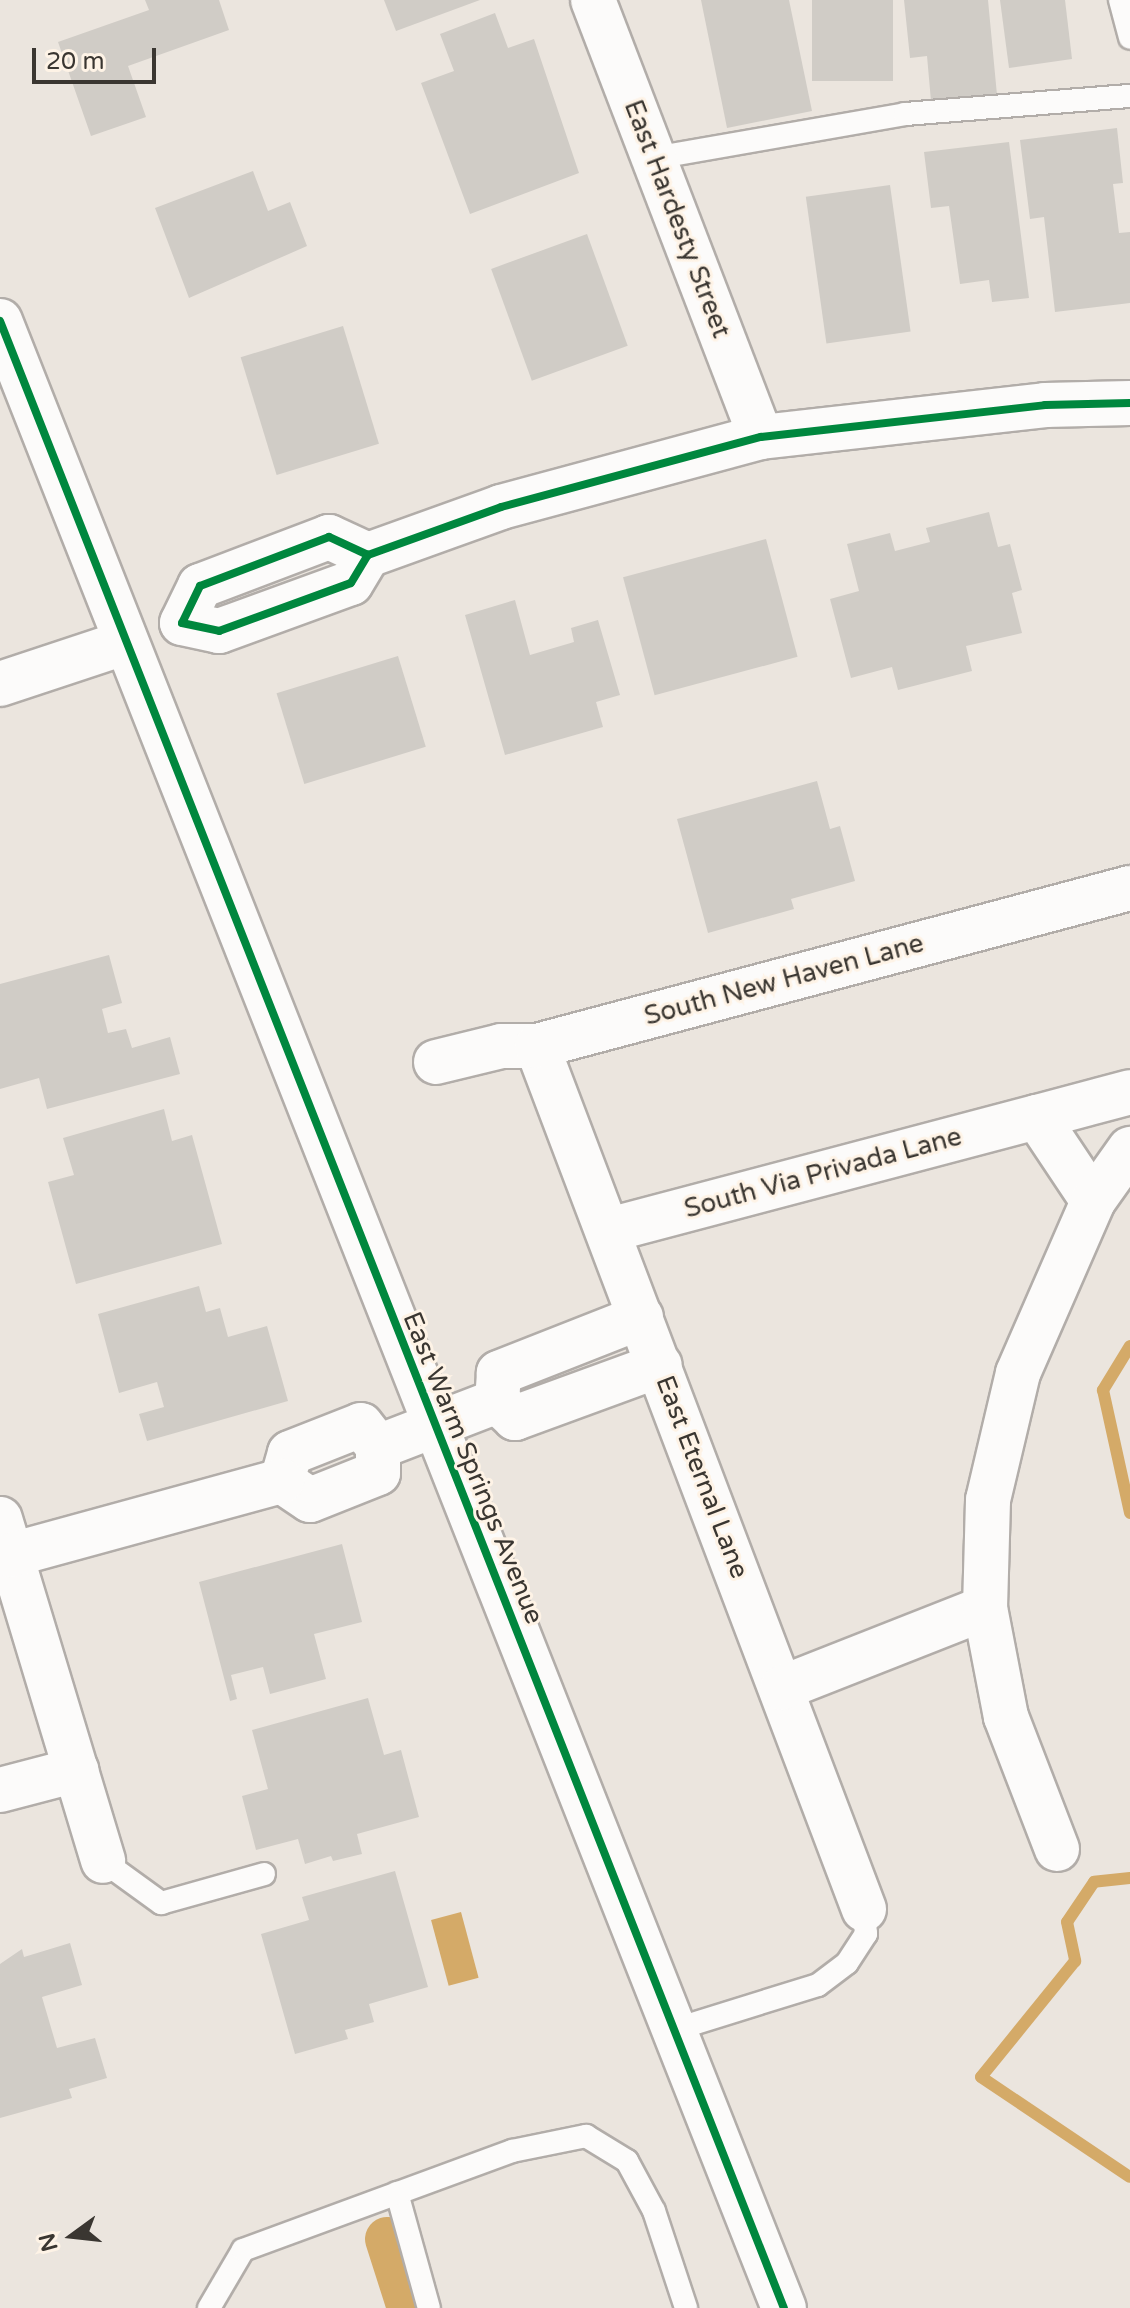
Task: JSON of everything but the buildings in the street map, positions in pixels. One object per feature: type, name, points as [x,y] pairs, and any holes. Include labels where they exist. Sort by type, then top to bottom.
[{"type":"street","name":"East Hardesty Street","points":[[593,0],[761,437]]},
{"type":"street","name":"East Warm Springs Avenue","points":[[0,321],[670,2031],[784,2308]]},
{"type":"street","points":[[0,684],[182,623],[200,586],[329,537],[368,555],[501,507],[761,437],[1045,405],[1130,403]]},
{"type":"street","name":"South New Haven Lane","points":[[436,1062],[501,1046],[537,1046],[1130,888]]},
{"type":"street","name":"East Eternal Lane","points":[[537,1046],[864,1909]]},
{"type":"street","name":"South Via Privada Lane","points":[[609,1230],[1130,1092]]},
{"type":"street","points":[[1037,1117],[1093,1201]]},
{"type":"street","points":[[1057,1849],[1006,1717],[985,1608],[988,1500],[1018,1373],[1093,1201],[1130,1149]]},
{"type":"street","points":[[497,1401],[499,1373],[641,1317]]},
{"type":"street","points":[[497,1401],[515,1418],[660,1365]]},
{"type":"street","points":[[103,1861],[6,1537],[282,1481],[290,1453],[361,1425],[378,1447],[497,1401]]},
{"type":"street","points":[[782,1688],[985,1608]]},
{"type":"street","points":[[0,1790],[76,1770]]},
{"type":"lane","points":[[1120,0],[1130,38]]},
{"type":"lane","points":[[654,158],[905,114],[1130,96]]},
{"type":"lane","points":[[103,1861],[161,1903],[264,1874]]},
{"type":"lane","points":[[670,2031],[818,1985],[847,1963],[866,1934],[864,1909]]},
{"type":"lane","points":[[209,2308],[243,2250],[512,2151],[586,2136],[627,2161],[654,2211],[686,2308]]},
{"type":"lane","points":[[397,2193],[429,2308]]},
{"type":"shaded area","points":[[461,1912],[479,1978],[449,1986],[431,1920]]},
{"type":"waterway","points":[[1130,1346],[1103,1390],[1130,1513]]},
{"type":"waterway","points":[[1130,1878],[1094,1882],[1067,1922],[1075,1961],[981,2077],[1130,2177]]},
{"type":"waterway","points":[[387,2239],[409,2308]]},
{"type":"cycle path","points":[[0,321],[784,2308]]},
{"type":"cycle path","points":[[368,555],[329,537],[200,586],[182,623],[219,631],[351,583],[368,555],[501,507],[761,437],[1045,405],[1130,403]]}]
